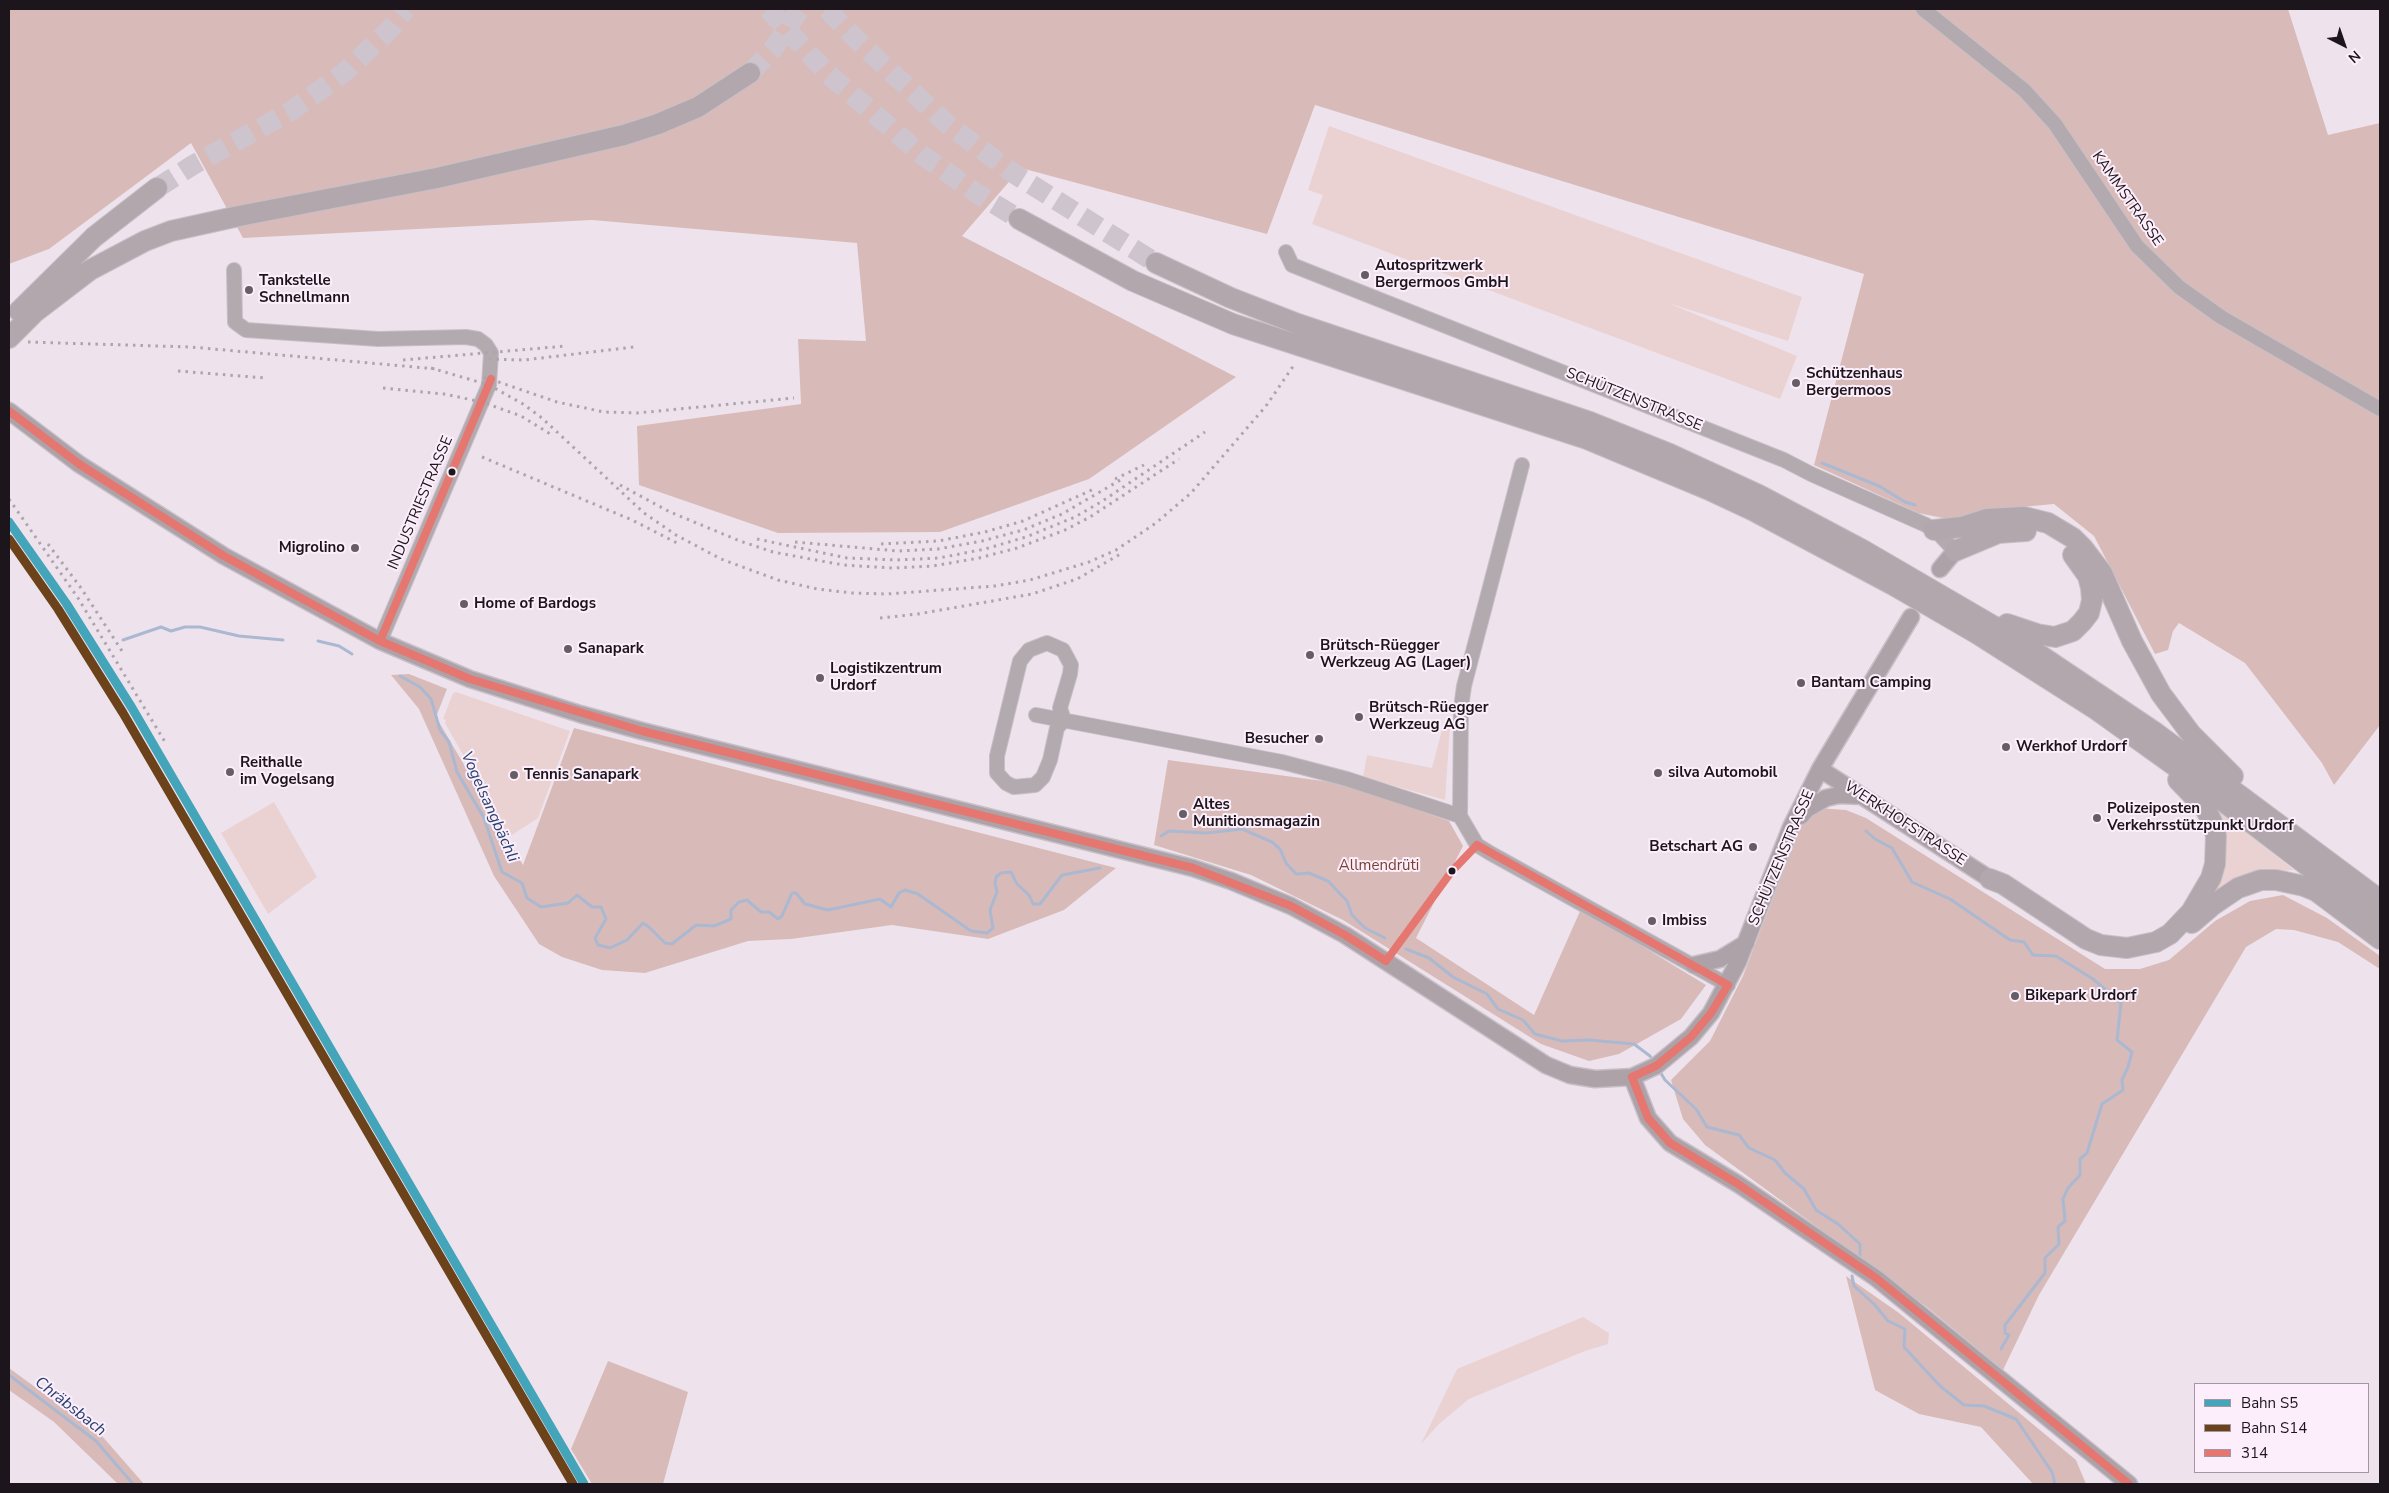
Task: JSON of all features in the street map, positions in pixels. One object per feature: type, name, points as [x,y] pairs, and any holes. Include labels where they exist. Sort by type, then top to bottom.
[{"type":"highway","points":[[9,338],[35,312],[90,270],[145,241],[171,231],[248,214],[437,178],[624,135],[658,124],[698,107],[750,73]]},
{"type":"highway","points":[[9,321],[94,237],[157,188]]},
{"type":"highway","points":[[1019,219],[1133,282],[1233,324],[1587,439],[1707,488],[1895,586],[1976,632],[2097,710],[2203,786],[2380,921]]},
{"type":"highway","points":[[1156,263],[1231,298],[1298,324],[1536,402],[1670,454],[1759,495],[1818,526],[2019,641],[2156,733],[2380,900]]},
{"type":"highway","points":[[1934,530],[1962,527],[1987,519],[2024,517],[2048,523],[2061,529],[2084,548],[2109,586],[2142,661],[2178,717],[2218,762],[2295,825],[2313,850]]},
{"type":"highway","points":[[1955,551],[1968,535],[2003,518]]},
{"type":"highway","points":[[1955,551],[1998,533],[2029,531],[2045,536],[2071,553],[2088,576],[2091,588],[2092,600],[2089,613],[2082,622],[2064,635],[2055,637],[2037,634],[1970,612]]},
{"type":"highway","points":[[2097,710],[2128,742],[2178,780],[2205,808],[2212,822],[2217,848],[2207,900]]},
{"type":"highway","points":[[1990,879],[2003,884],[2086,939],[2114,948],[2142,947],[2156,942],[2182,923],[2207,900],[2261,880],[2291,882],[2316,891],[2380,939]]},
{"type":"main road","points":[[9,411],[79,464],[178,528],[260,577],[380,641],[470,678],[580,714],[1201,870],[1270,896],[1322,922],[1546,1065],[1582,1078],[1595,1080],[1638,1074],[1648,1118],[1670,1143],[1738,1184],[1876,1278],[2129,1484]]},
{"type":"main road","points":[[1940,569],[1955,551]]},
{"type":"main road","name":"SCHÜTZENSTRASSE","points":[[1638,1074],[1666,1059],[1691,1037],[1711,1013],[1728,984],[1791,827],[1820,769],[1911,618]]},
{"type":"main road","name":"WERKHOFSTRASSE","points":[[1820,769],[1990,879]]},
{"type":"main road","points":[[1791,827],[1807,809],[1818,801],[1839,795],[1863,796]]},
{"type":"main road","points":[[1694,965],[1720,959],[1746,943]]},
{"type":"street","name":"KAMMSTRASSE","points":[[1923,9],[2024,90],[2055,124],[2137,246],[2179,287],[2220,317],[2380,409]]},
{"type":"street","name":"SCHÜTZENSTRASSE","points":[[1286,252],[1292,264],[1784,460],[1934,530],[1955,551]]},
{"type":"street","name":"INDUSTRIESTRASSE","points":[[234,270],[235,322],[241,328],[378,339],[466,337],[478,339],[486,345],[491,354],[491,379],[380,641]]},
{"type":"street","points":[[1522,465],[1464,686],[1460,708],[1460,816],[1477,844],[1490,853],[1728,984]]},
{"type":"street","points":[[1047,643],[1063,650],[1071,665],[1060,708],[1064,720],[1057,728],[1053,748],[1043,777],[1035,785],[1014,787],[1006,783],[997,773],[997,756],[1020,661],[1029,650],[1047,643]]},
{"type":"street","points":[[1036,714],[1282,762],[1347,778],[1460,816]]},
{"type":"shaded area","points":[[1329,126],[1802,297],[1788,341],[1668,303],[1797,356],[1780,399],[1312,224],[1323,195],[1308,190]]},
{"type":"shaded area","name":"Tennis Sanapark","points":[[456,692],[570,731],[538,818],[509,837],[485,793],[482,792],[483,790],[445,723],[446,720],[443,719],[453,693]]},
{"type":"shaded area","points":[[1443,726],[1450,727],[1445,800],[1363,777],[1367,755],[1432,768]]},
{"type":"shaded area","points":[[274,802],[317,877],[268,914],[221,833]]},
{"type":"shaded area","points":[[2217,810],[2294,870],[2266,872],[2238,879],[2208,895]]},
{"type":"shaded area","points":[[1583,1317],[1609,1333],[1608,1344],[1585,1351],[1469,1399],[1439,1424],[1421,1444],[1457,1369]]},
{"type":"green space","points":[[9,9],[2288,9],[2328,135],[2380,123],[2380,725],[2334,785],[2322,763],[2245,663],[2179,623],[2173,631],[2168,650],[2155,654],[2094,536],[2054,504],[2000,509],[1953,520],[1918,513],[1814,465],[1864,274],[1315,105],[1267,234],[1021,168],[962,236],[1236,377],[1089,479],[940,532],[778,533],[639,485],[637,426],[801,404],[798,339],[866,341],[857,243],[592,220],[243,238],[191,143],[49,249],[9,264]]},
{"type":"green space","points":[[409,674],[447,689],[436,717],[523,865],[574,728],[1116,868],[1064,910],[988,939],[892,925],[791,939],[748,941],[645,973],[602,970],[562,957],[539,944],[494,876],[419,709],[391,675]]},
{"type":"green space","name":"Allmendrüti","points":[[1168,760],[1345,784],[1449,821],[1463,846],[1416,938],[1534,1015],[1581,909],[1706,985],[1681,1019],[1619,1054],[1589,1061],[1541,1044],[1343,920],[1251,875],[1154,845]]},
{"type":"green space","points":[[1818,808],[1846,810],[1866,818],[2105,969],[2140,969],[2169,960],[2215,921],[2250,901],[2283,895],[2327,918],[2380,956],[2380,969],[2338,942],[2294,930],[2276,929],[2246,947],[2039,1295],[2003,1370],[1927,1307],[1705,1145],[1683,1119],[1671,1080],[1710,1041],[1743,976],[1802,823]]},
{"type":"green space","points":[[1846,1276],[1899,1313],[2076,1460],[2086,1484],[2033,1484],[1981,1427],[1919,1414],[1875,1390]]},
{"type":"green space","points":[[608,1361],[688,1392],[663,1484],[592,1484],[571,1449]]},
{"type":"green space","points":[[9,1368],[102,1436],[144,1484],[118,1484],[54,1422],[9,1390]]},
{"type":"waterway","points":[[1822,463],[1879,486],[1905,502],[1915,505]]},
{"type":"waterway","name":"Vogelsangbächli","points":[[123,640],[161,627],[171,631],[185,627],[200,627],[239,636],[283,640]]},
{"type":"waterway","name":"Vogelsangbächli","points":[[318,641],[339,646],[352,654]]},
{"type":"waterway","points":[[400,676],[420,687],[431,699],[440,730],[449,742],[457,772],[484,818],[502,872],[522,883],[527,898],[541,907],[568,903],[577,895],[592,907],[601,907],[606,919],[595,938],[598,945],[610,948],[627,940],[643,923],[665,943],[672,944],[696,925],[714,926],[731,919],[731,910],[739,902],[747,900],[761,912],[769,912],[778,919],[782,916],[792,893],[796,893],[805,904],[828,910],[880,899],[891,907],[899,893],[905,890],[918,894],[971,931],[987,933],[993,928],[990,910],[997,892],[996,877],[1001,873],[1011,872],[1017,884],[1029,895],[1033,904],[1040,904],[1062,875],[1100,868]]},
{"type":"waterway","points":[[1161,836],[1169,831],[1206,833],[1242,829],[1272,842],[1280,849],[1286,863],[1296,874],[1309,873],[1328,881],[1347,901],[1352,915],[1365,928],[1385,938]]},
{"type":"waterway","points":[[1866,831],[1875,839],[1892,848],[1912,882],[1950,899],[2010,940],[2024,942],[2033,955],[2056,956],[2093,979],[2121,1003],[2117,1040],[2132,1052],[2122,1080],[2123,1090],[2102,1104],[2087,1153],[2080,1159],[2080,1175],[2068,1188],[2063,1199],[2065,1221],[2058,1227],[2059,1244],[2045,1258],[2045,1273],[2005,1325],[2005,1333],[2009,1335],[2001,1349]]},
{"type":"waterway","points":[[1406,949],[1429,958],[1453,977],[1487,994],[1498,1009],[1523,1020],[1535,1034],[1562,1041],[1589,1040],[1634,1044],[1650,1056],[1654,1062]]},
{"type":"waterway","points":[[1659,1070],[1665,1080],[1696,1109],[1707,1127],[1739,1135],[1749,1148],[1775,1160],[1785,1173],[1804,1189],[1816,1210],[1838,1224],[1860,1244],[1860,1255]]},
{"type":"waterway","points":[[1852,1276],[1854,1286],[1874,1304],[1888,1321],[1905,1329],[1904,1347],[1940,1386],[1964,1405],[1984,1406],[2016,1419],[2052,1472],[2055,1484]]},
{"type":"waterway","name":"Chräbsbach","points":[[9,1375],[96,1441],[133,1484]]},
{"type":"tunnel","points":[[157,188],[193,165],[291,111],[346,71],[389,30],[406,9]]},
{"type":"tunnel","points":[[768,9],[827,73],[922,155],[975,192],[1019,219]]},
{"type":"tunnel","points":[[750,73],[773,49],[800,9]]},
{"type":"tunnel","points":[[827,9],[861,44],[945,122],[1013,173],[1156,263]]},
{"type":"railway","points":[[28,342],[191,347],[437,369]]},
{"type":"railway","points":[[403,360],[566,346]]},
{"type":"railway","points":[[489,359],[524,360],[634,347]]},
{"type":"railway","points":[[431,368],[489,385],[523,404],[542,418],[644,513],[676,535],[721,559],[778,580],[817,589],[887,594],[995,586],[1030,580],[1089,562],[1116,550],[1156,523],[1191,493],[1266,406],[1294,365]]},
{"type":"railway","points":[[178,371],[265,378]]},
{"type":"railway","points":[[484,377],[557,402],[604,412],[637,413],[794,398]]},
{"type":"railway","points":[[383,388],[444,394],[482,402],[521,416],[552,435]]},
{"type":"railway","points":[[757,539],[847,558],[897,560],[939,558],[985,549],[1026,537],[1075,517],[1101,502],[1205,432]]},
{"type":"railway","points":[[482,457],[632,520],[679,544]]},
{"type":"railway","points":[[620,485],[670,512],[740,541],[773,552],[843,565],[893,568],[933,566],[979,558],[1017,548],[1065,530],[1090,517],[1179,459]]},
{"type":"railway","points":[[1115,479],[1144,465]]},
{"type":"railway","points":[[795,542],[898,551],[938,549],[982,541],[1023,530],[1062,514],[1122,479]]},
{"type":"railway","points":[[881,544],[938,541],[985,532],[1023,521],[1094,489]]},
{"type":"railway","points":[[9,499],[78,598],[165,742]]},
{"type":"railway","points":[[48,544],[81,588],[122,651]]},
{"type":"railway","points":[[880,618],[918,614],[1032,594],[1077,579],[1122,553]]},
{"type":"rail line","name":"S5","points":[[9,522],[66,603],[132,708],[584,1484]]},
{"type":"rail line","name":"S14","points":[[9,539],[58,609],[123,713],[573,1484]]},
{"type":"transit line","name":"314","points":[[380,641],[491,379]]},
{"type":"transit line","name":"314","points":[[9,411],[79,464],[224,556],[380,641],[470,679],[642,731],[1193,868],[1291,906],[1345,935],[1386,961]]},
{"type":"transit line","name":"314","points":[[1477,845],[1728,985]]},
{"type":"transit line","name":"314","points":[[1386,961],[1452,871],[1477,845]]},
{"type":"transit line","name":"314","points":[[1632,1077],[1656,1066],[1691,1037],[1711,1013],[1728,985]]},
{"type":"transit line","name":"314","points":[[1632,1077],[1648,1118],[1670,1143],[1738,1184],[1876,1278],[2129,1484]]},
{"type":"place","name":"Autospritzwerk Bergermoos GmbH","points":[[1365,275]]},
{"type":"place","name":"Tankstelle Schnellmann","points":[[249,290]]},
{"type":"place","name":"Schützenhaus Bergermoos","points":[[1796,383]]},
{"type":"place","name":"Migrolino","points":[[355,548]]},
{"type":"place","name":"Home of Bardogs","points":[[464,604]]},
{"type":"place","name":"Sanapark","points":[[568,649]]},
{"type":"place","name":"Brütsch-Rüegger Werkzeug AG (Lager)","points":[[1310,655]]},
{"type":"place","name":"Logistikzentrum Urdorf","points":[[820,678]]},
{"type":"place","name":"Bantam Camping","points":[[1801,683]]},
{"type":"place","name":"Brütsch-Rüegger Werkzeug AG","points":[[1359,717]]},
{"type":"place","name":"Besucher","points":[[1319,739]]},
{"type":"place","name":"Werkhof Urdorf","points":[[2006,747]]},
{"type":"place","name":"Reithalle im Vogelsang","points":[[230,772]]},
{"type":"place","name":"silva Automobil","points":[[1658,773]]},
{"type":"place","name":"Tennis Sanapark","points":[[514,775]]},
{"type":"place","name":"Altes Munitionsmagazin","points":[[1183,814]]},
{"type":"place","name":"Polizeiposten Verkehrsstützpunkt Urdorf","points":[[2097,818]]},
{"type":"place","name":"Betschart AG","points":[[1753,847]]},
{"type":"place","name":"Imbiss","points":[[1652,921]]},
{"type":"place","name":"Bikepark Urdorf","points":[[2015,996]]}]
